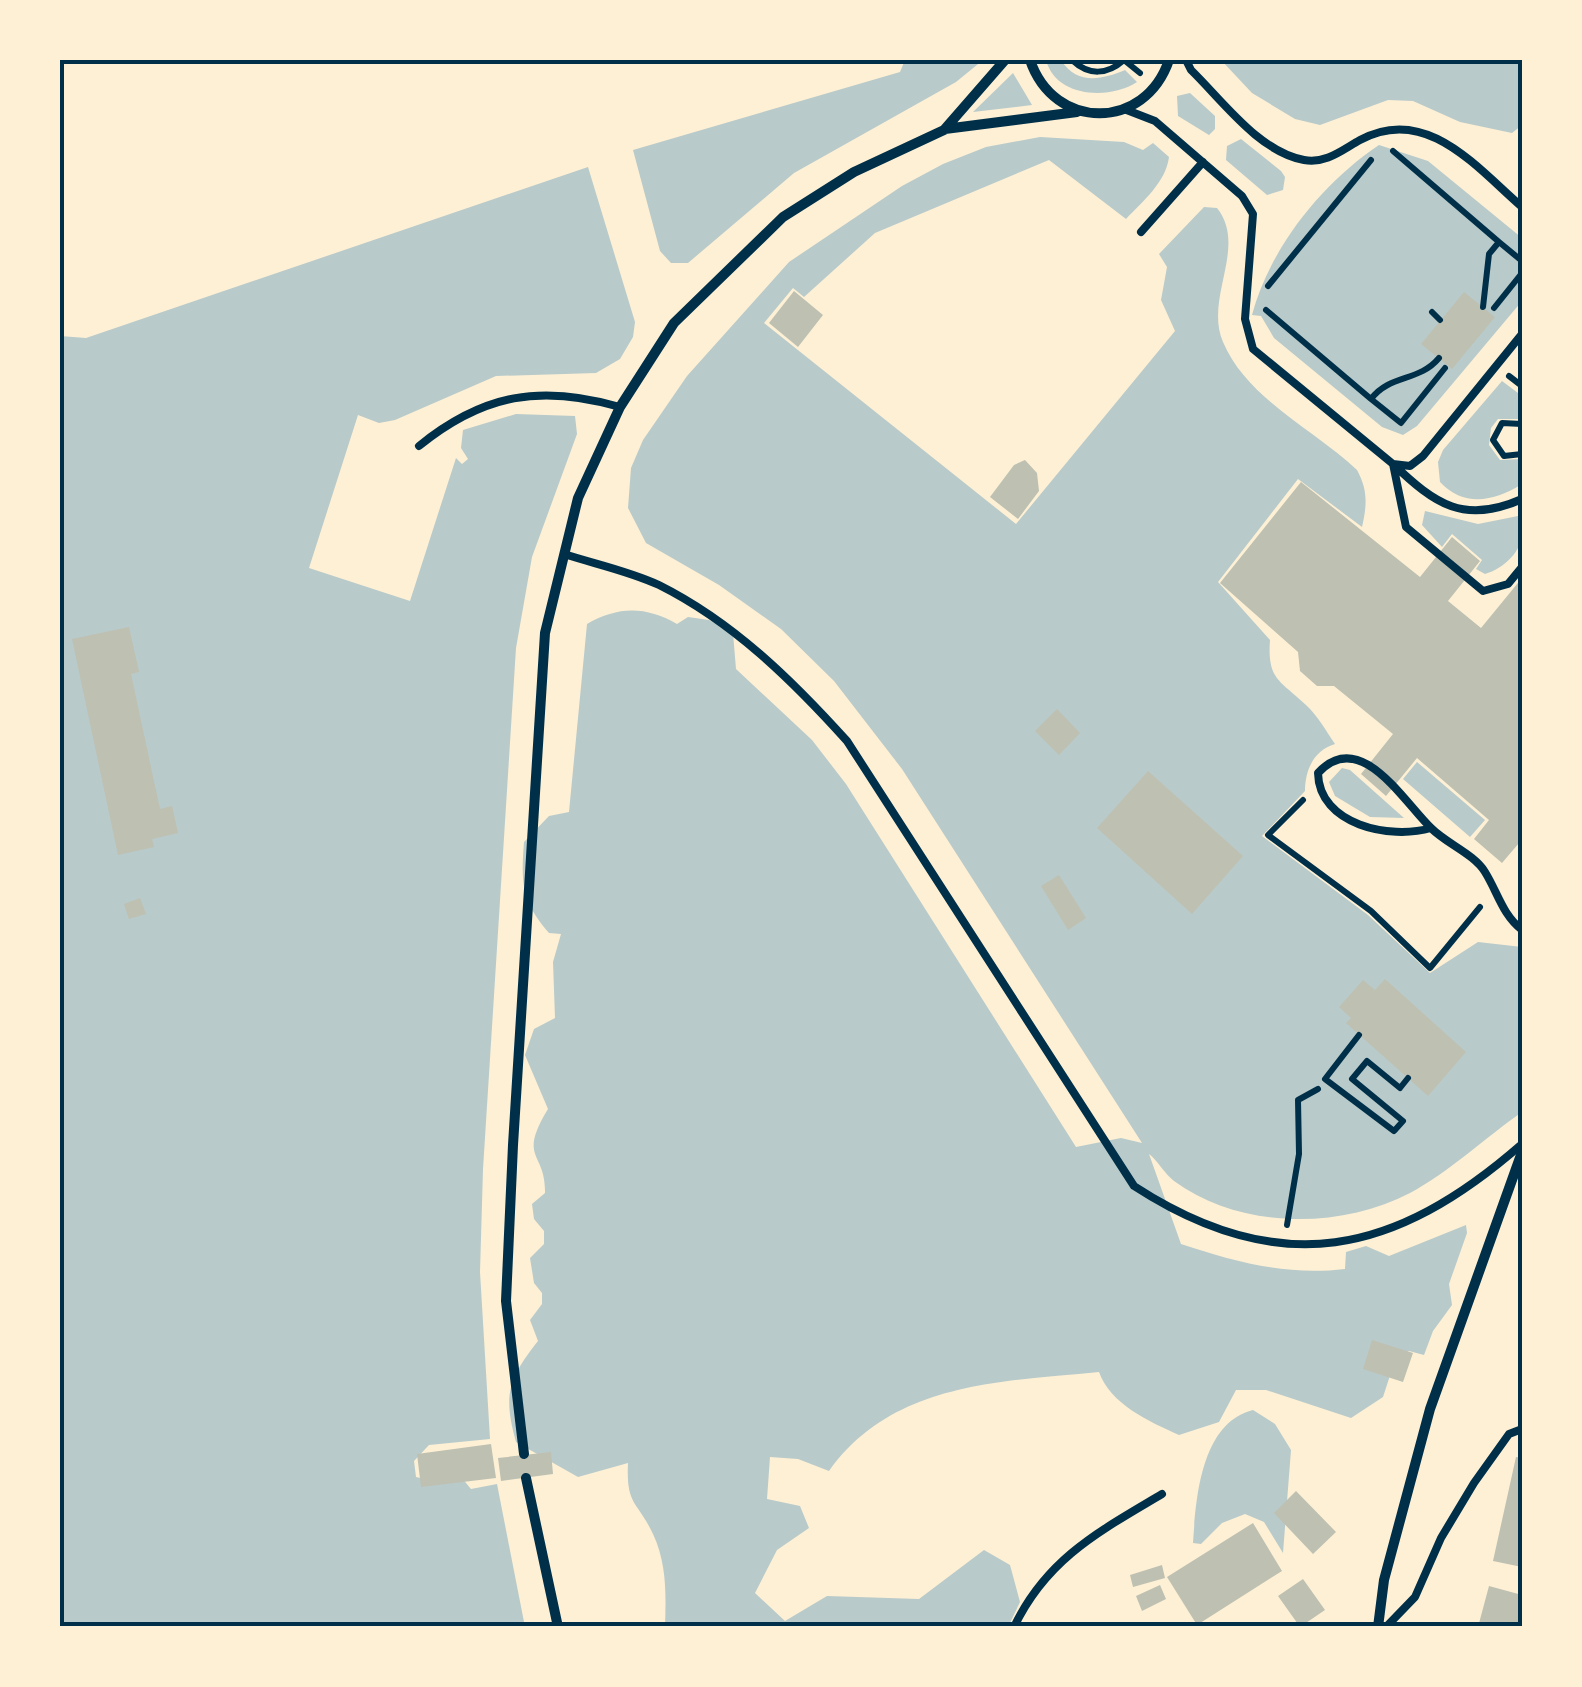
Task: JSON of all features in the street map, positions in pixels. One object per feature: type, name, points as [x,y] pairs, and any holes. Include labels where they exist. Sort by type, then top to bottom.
[{"type":"street","points":[[944,130],[1005,60]]},
{"type":"street","points":[[1030,60],[1036,76],[1054,98],[1079,111]]},
{"type":"street","points":[[524,1454],[506,1301],[510,1204],[546,633],[578,498],[620,408],[674,322],[783,217],[854,172],[944,130],[1079,111],[1102,114],[1124,109],[1146,98],[1157,86],[1169,60]]},
{"type":"street","points":[[1378,1627],[1384,1580],[1430,1408],[1522,1152]]},
{"type":"street","points":[[526,1479],[558,1627]]},
{"type":"lane","points":[[1186,60],[1191,70],[1245,124],[1274,146],[1304,160],[1334,157],[1373,134],[1410,128],[1437,135],[1522,207]]},
{"type":"lane","points":[[1124,109],[1155,121],[1242,196],[1253,214],[1244,320],[1253,348],[1428,497],[1466,511],[1502,508],[1522,499]]},
{"type":"lane","points":[[1141,232],[1202,162]]},
{"type":"lane","points":[[1393,464],[1410,466],[1423,456],[1522,334]]},
{"type":"lane","points":[[419,446],[455,417],[498,402],[538,395],[591,399],[620,408]]},
{"type":"lane","points":[[1393,464],[1406,528],[1437,556],[1484,590],[1508,584],[1522,566]]},
{"type":"lane","points":[[564,554],[655,584],[700,608],[751,646],[806,696],[847,742],[1134,1186],[1184,1218],[1249,1240],[1284,1245],[1356,1240],[1415,1216],[1478,1182],[1522,1144]]},
{"type":"lane","points":[[1431,828],[1408,835],[1353,821],[1330,807],[1318,784],[1318,773],[1329,761],[1349,756],[1381,776],[1431,828],[1484,869],[1508,919],[1522,930]]},
{"type":"lane","points":[[1386,1627],[1414,1597],[1441,1538],[1474,1483],[1509,1434],[1522,1429]]},
{"type":"lane","points":[[1014,1627],[1024,1606],[1070,1550],[1162,1494]]},
{"type":"path","points":[[1072,60],[1088,71],[1101,72],[1124,60]]},
{"type":"path","points":[[1373,134],[1522,261]]},
{"type":"path","points":[[1384,144],[1256,302],[1401,423],[1445,368]]},
{"type":"path","points":[[1482,307],[1489,254],[1499,242]]},
{"type":"path","points":[[1494,308],[1522,274]]},
{"type":"path","points":[[1432,312],[1440,320]]},
{"type":"path","points":[[1371,399],[1383,383],[1426,373],[1439,358]]},
{"type":"path","points":[[1522,424],[1502,423],[1493,440],[1504,456],[1522,454]]},
{"type":"path","points":[[1318,784],[1268,835],[1371,912],[1430,968],[1494,891]]},
{"type":"path","points":[[1360,1035],[1325,1079],[1394,1131],[1403,1121],[1352,1079],[1367,1062],[1400,1088],[1408,1078]]},
{"type":"path","points":[[1284,1245],[1299,1154],[1298,1100],[1318,1089]]},
{"type":"shaded area","points":[[905,60],[983,60],[956,82],[794,173],[688,263],[671,263],[660,251],[633,150],[900,72]]},
{"type":"shaded area","points":[[1046,60],[1061,60],[1082,77],[1107,76],[1125,70],[1137,82],[1113,92],[1085,92],[1061,82]]},
{"type":"shaded area","points":[[1221,60],[1522,60],[1522,125],[1512,133],[1460,122],[1413,101],[1388,100],[1320,125],[1295,119],[1252,93]]},
{"type":"shaded area","points":[[1013,73],[1032,105],[973,112]]},
{"type":"shaded area","points":[[1190,93],[1215,116],[1215,129],[1209,135],[1178,116],[1177,96]]},
{"type":"shaded area","points":[[1040,137],[1124,142],[1143,150],[1153,143],[1169,157],[1159,183],[1126,219],[1049,160],[875,233],[804,297],[793,288],[764,323],[1016,524],[1175,331],[1161,300],[1167,267],[1159,254],[1204,207],[1217,208],[1228,239],[1218,308],[1223,342],[1234,362],[1265,397],[1357,470],[1366,498],[1362,527],[1298,479],[1218,582],[1270,640],[1271,664],[1277,678],[1310,709],[1335,744],[1316,756],[1309,768],[1305,791],[1262,836],[1368,915],[1430,973],[1478,942],[1522,947],[1522,1112],[1410,1193],[1382,1205],[1321,1218],[1259,1216],[1228,1208],[1174,1181],[1149,1154],[1181,1244],[1242,1262],[1302,1271],[1345,1269],[1346,1252],[1366,1246],[1389,1256],[1466,1225],[1467,1233],[1449,1284],[1452,1305],[1433,1331],[1424,1355],[1409,1351],[1396,1357],[1383,1397],[1351,1418],[1266,1390],[1236,1390],[1219,1422],[1179,1435],[1122,1403],[1099,1372],[987,1384],[916,1403],[884,1419],[855,1442],[829,1471],[798,1459],[770,1457],[767,1499],[800,1506],[809,1528],[777,1550],[755,1593],[785,1621],[827,1596],[919,1599],[984,1550],[1010,1565],[1020,1602],[1008,1627],[665,1627],[661,1557],[631,1495],[628,1463],[578,1477],[516,1442],[510,1412],[514,1377],[538,1341],[530,1320],[542,1304],[530,1258],[544,1244],[544,1231],[534,1219],[532,1204],[545,1193],[534,1147],[548,1109],[525,1055],[534,1029],[555,1018],[553,962],[561,934],[549,933],[528,901],[523,880],[524,842],[549,816],[569,812],[587,624],[632,610],[677,624],[688,617],[709,620],[733,633],[736,669],[812,740],[846,784],[1076,1147],[1121,1138],[1142,1143],[902,769],[834,681],[781,629],[719,585],[646,543],[628,508],[631,468],[643,440],[687,376],[789,262],[902,186],[943,164],[986,147]]},
{"type":"shaded area","points":[[1241,139],[1281,171],[1285,177],[1283,190],[1267,195],[1226,160],[1227,146]]},
{"type":"shaded area","points":[[1379,145],[1428,161],[1522,238],[1522,301],[1417,426],[1403,435],[1382,427],[1274,338],[1261,316],[1252,315],[1271,266],[1300,220],[1337,179]]},
{"type":"shaded area","points":[[588,167],[635,322],[633,337],[620,359],[596,373],[496,376],[395,420],[379,423],[358,415],[309,568],[410,601],[456,458],[462,464],[468,459],[461,448],[463,430],[516,414],[575,416],[577,434],[532,557],[516,648],[483,1169],[480,1272],[490,1439],[429,1445],[414,1461],[416,1477],[433,1481],[461,1477],[471,1489],[497,1484],[525,1627],[60,1627],[60,336],[86,338]]},
{"type":"shaded area","points":[[1502,381],[1522,396],[1522,419],[1498,419],[1491,428],[1489,445],[1500,460],[1522,459],[1522,484],[1491,498],[1459,496],[1440,482],[1438,462],[1443,450]]},
{"type":"shaded area","points":[[1425,511],[1478,524],[1518,516],[1522,525],[1520,543],[1510,559],[1485,574],[1476,569],[1482,560],[1452,534],[1442,547],[1422,525]]},
{"type":"shaded area","points":[[1417,762],[1485,820],[1470,837],[1403,779]]},
{"type":"shaded area","points":[[1342,768],[1350,770],[1404,818],[1370,817],[1335,796],[1329,782]]},
{"type":"shaded area","points":[[1253,1410],[1275,1424],[1291,1450],[1283,1553],[1264,1522],[1245,1514],[1222,1523],[1201,1544],[1193,1543],[1196,1505],[1212,1446],[1222,1430]]},
{"type":"building","points":[[794,291],[823,315],[798,347],[769,323]]},
{"type":"building","points":[[1464,292],[1495,317],[1452,369],[1421,344]]},
{"type":"building","points":[[1025,460],[1037,473],[1039,491],[1018,519],[990,497],[1014,465]]},
{"type":"building","points":[[1301,482],[1420,577],[1452,537],[1480,561],[1448,601],[1481,628],[1522,578],[1522,845],[1519,843],[1502,863],[1474,839],[1489,820],[1417,758],[1386,796],[1361,774],[1393,734],[1334,686],[1317,686],[1300,671],[1298,652],[1220,583]]},
{"type":"building","points":[[129,627],[139,672],[131,674],[160,809],[172,806],[178,833],[152,839],[154,847],[118,855],[72,639]]},
{"type":"building","points":[[1057,709],[1080,733],[1059,755],[1035,731]]},
{"type":"building","points":[[1148,771],[1243,856],[1192,914],[1097,828]]},
{"type":"building","points":[[1059,875],[1086,918],[1068,930],[1041,886]]},
{"type":"building","points":[[140,898],[146,914],[129,919],[124,904]]},
{"type":"building","points":[[1385,979],[1466,1052],[1428,1096],[1346,1023],[1351,1018],[1339,1007],[1363,980],[1375,990]]},
{"type":"building","points":[[1372,1340],[1413,1353],[1403,1382],[1363,1369]]},
{"type":"building","points":[[491,1444],[496,1478],[421,1487],[417,1454]]},
{"type":"building","points":[[551,1452],[553,1474],[501,1481],[498,1458]]},
{"type":"building","points":[[1516,1457],[1522,1458],[1522,1567],[1493,1561]]},
{"type":"building","points":[[1296,1491],[1336,1532],[1313,1554],[1274,1513]]},
{"type":"building","points":[[1253,1523],[1282,1571],[1197,1625],[1167,1577]]},
{"type":"building","points":[[1162,1565],[1165,1578],[1133,1587],[1130,1575]]},
{"type":"building","points":[[1303,1579],[1325,1610],[1300,1627],[1278,1596]]},
{"type":"building","points":[[1160,1585],[1166,1599],[1142,1611],[1136,1596]]},
{"type":"building","points":[[1489,1586],[1522,1595],[1522,1627],[1478,1627]]}]
